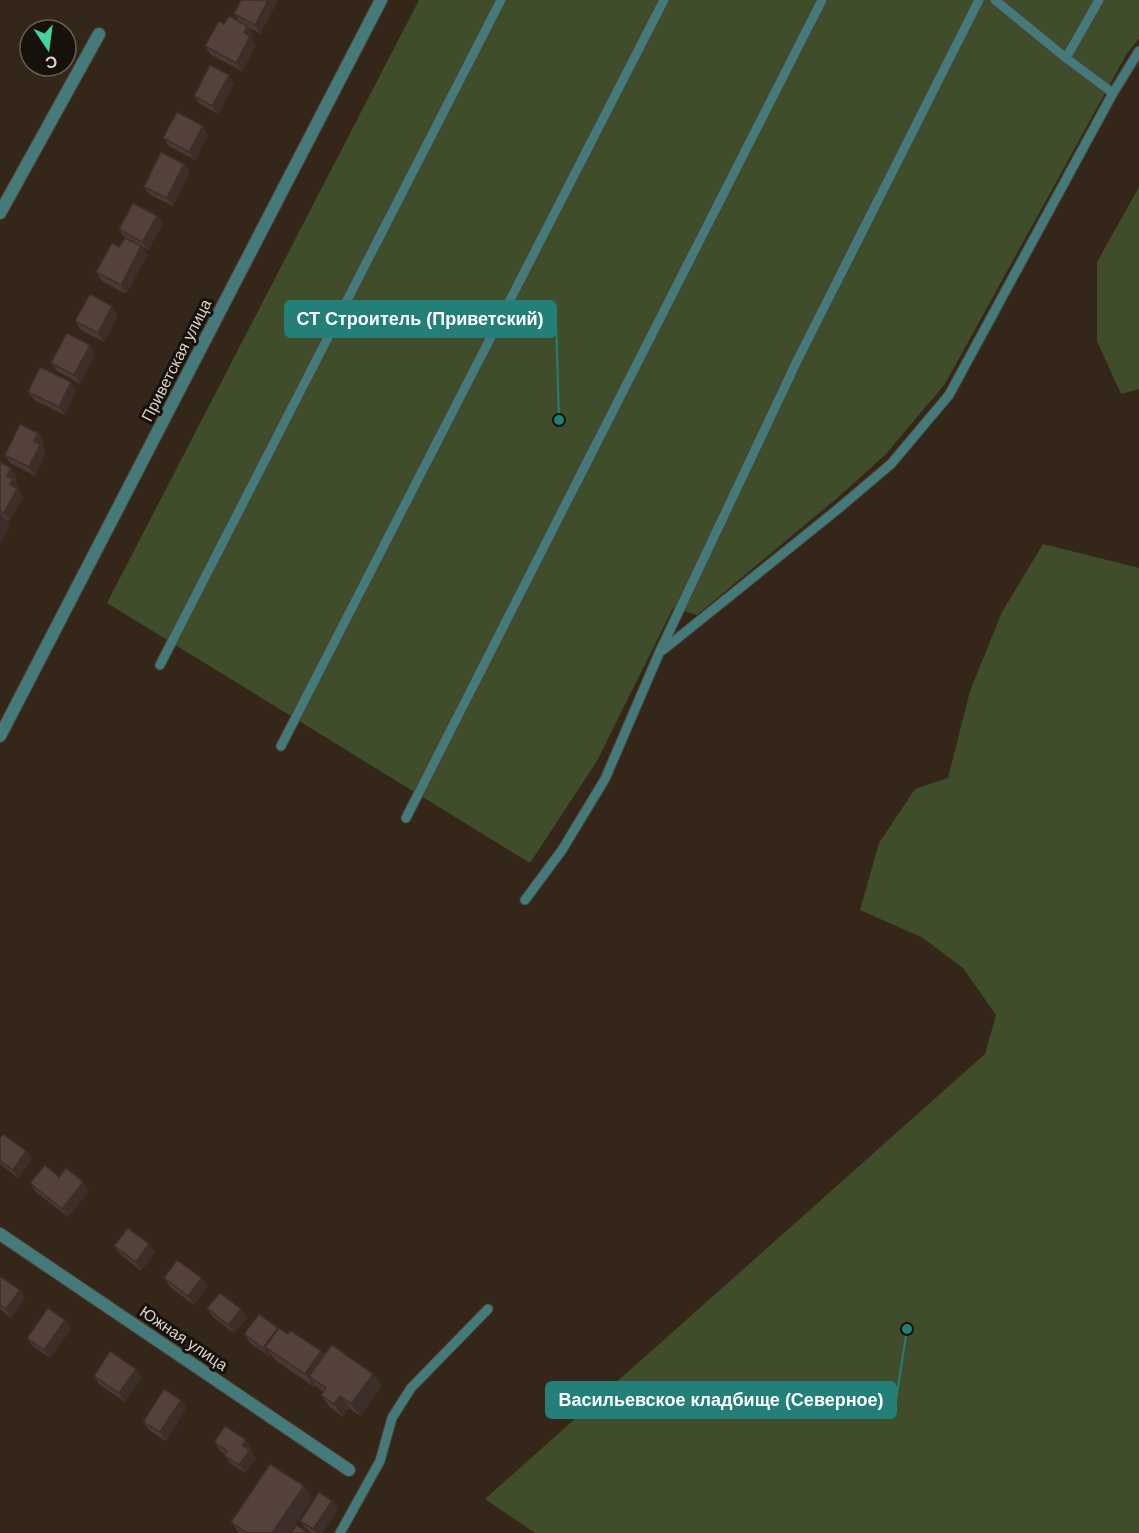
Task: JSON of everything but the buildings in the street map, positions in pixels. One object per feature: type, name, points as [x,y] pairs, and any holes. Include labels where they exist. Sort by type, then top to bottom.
[{"type":"street","name":"Приветская улица","points":[[0,736],[381,0]]},
{"type":"street","points":[[0,213],[99,34]]},
{"type":"street","name":"Южная улица","points":[[0,1234],[349,1470]]},
{"type":"lane","points":[[160,665],[501,0]]},
{"type":"lane","points":[[281,746],[664,0]]},
{"type":"lane","points":[[406,818],[822,0]]},
{"type":"lane","points":[[525,900],[562,850],[605,779],[660,651],[797,361],[979,0]]},
{"type":"lane","points":[[995,0],[1113,93]]},
{"type":"lane","points":[[1066,58],[1099,0]]},
{"type":"lane","points":[[660,651],[891,464],[949,395],[1113,93],[1139,51]]},
{"type":"lane","points":[[340,1533],[380,1461],[392,1418],[411,1388],[488,1309]]},
{"type":"green space","points":[[419,0],[1139,0],[1139,38],[1126,55],[945,384],[885,455],[697,615],[673,608],[597,761],[530,863],[107,603]]},
{"type":"green space","points":[[1139,187],[1139,389],[1121,394],[1097,341],[1097,262]]},
{"type":"green space","points":[[1043,544],[1139,568],[1139,1533],[535,1533],[485,1499],[985,1054],[996,1015],[963,968],[923,938],[860,910],[879,843],[915,789],[948,778],[970,691],[1002,612]]},
{"type":"place","name":"СТ Строитель (Приветский)","points":[[559,420]]},
{"type":"place","name":"Васильевское кладбище (Северное)","points":[[907,1329]]}]
